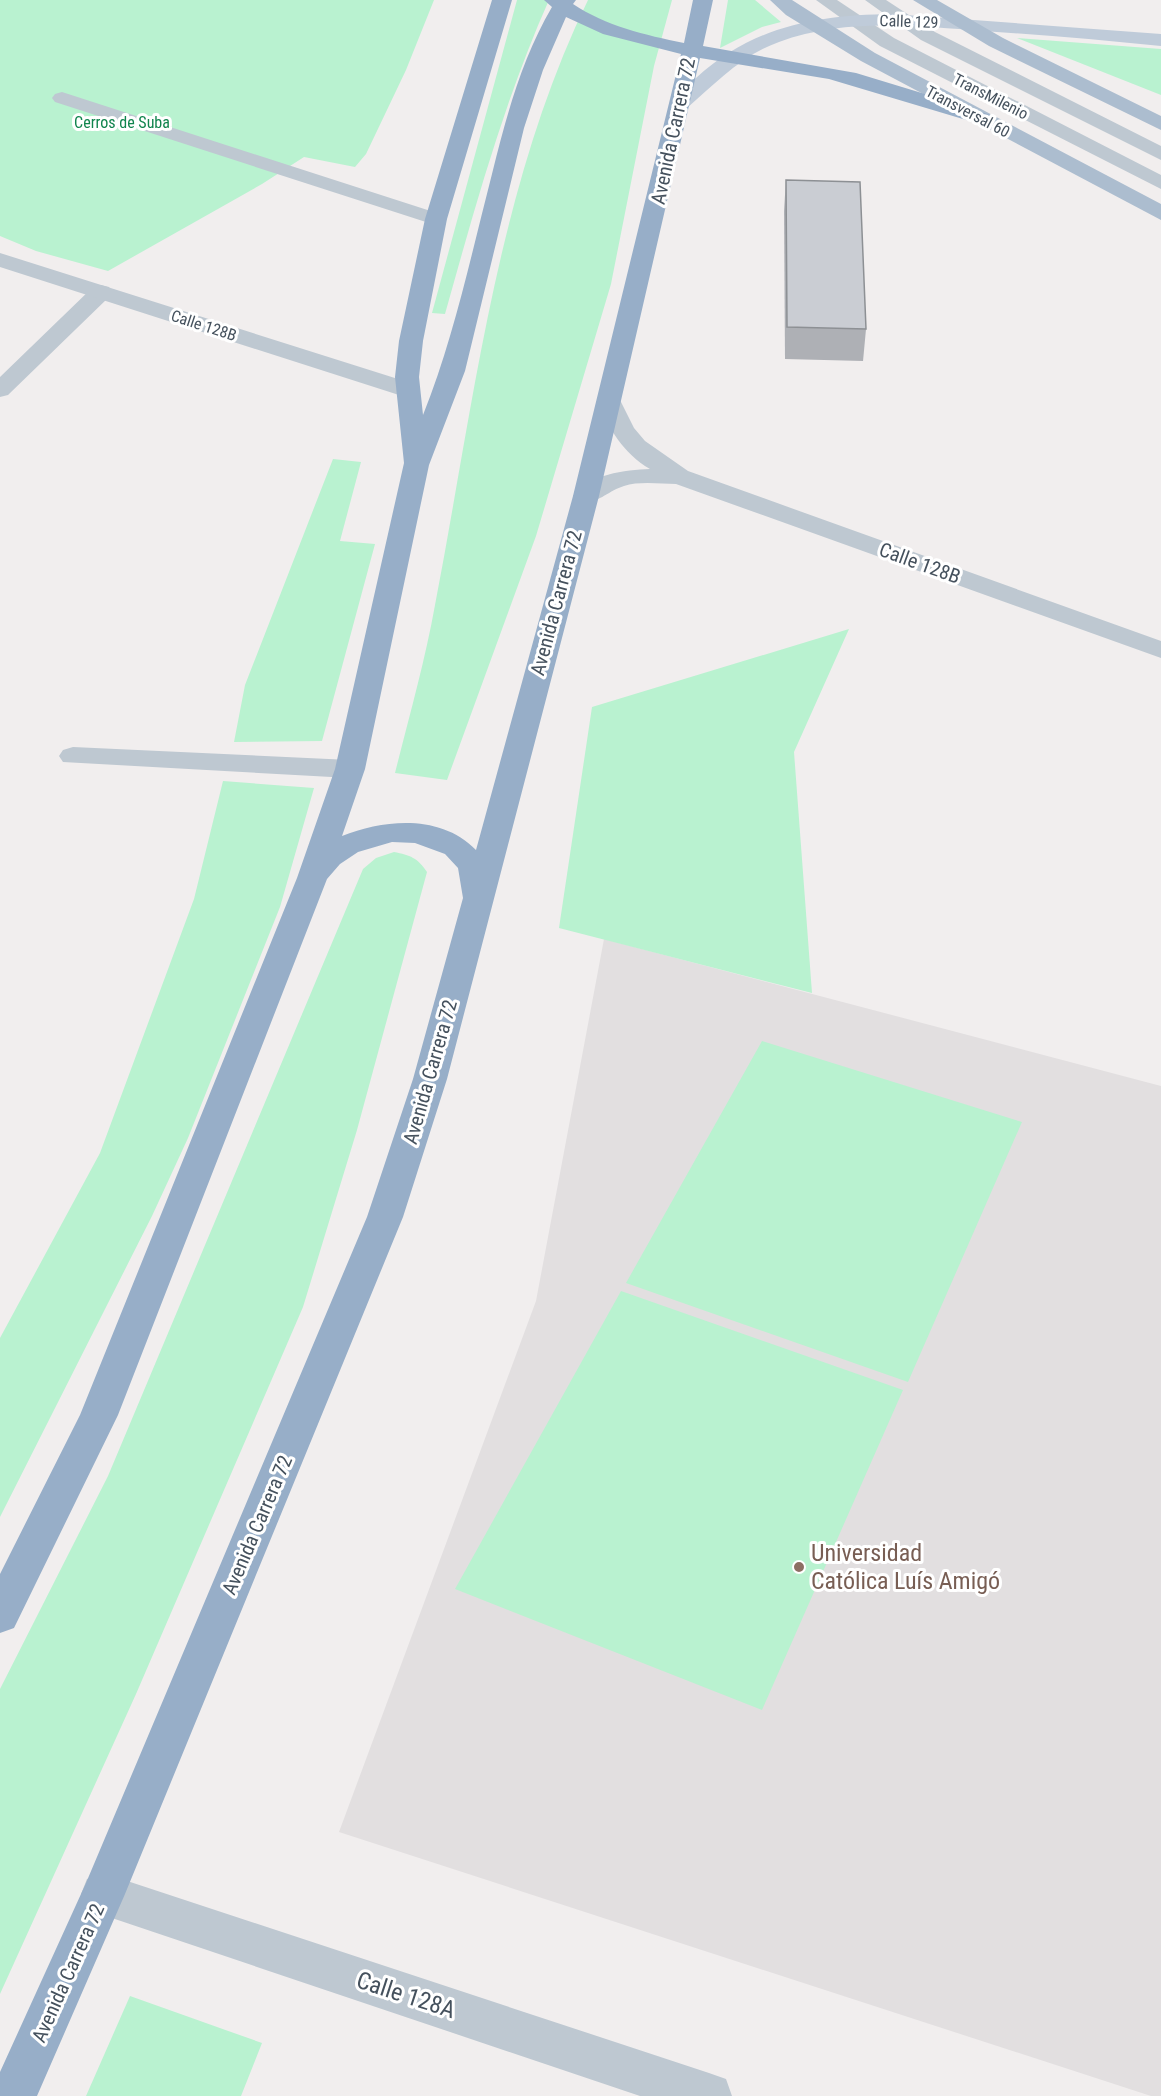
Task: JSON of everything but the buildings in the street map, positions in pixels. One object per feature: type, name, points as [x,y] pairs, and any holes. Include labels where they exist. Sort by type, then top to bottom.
[{"type":"highway","points":[[417,465],[408,390],[408,357],[436,219],[502,0]]},
{"type":"highway","points":[[554,0],[581,18],[621,34],[717,55],[829,73],[982,119]]},
{"type":"highway","points":[[0,1615],[99,1415],[312,878],[351,769],[417,465],[453,371],[514,128],[533,70],[552,24],[566,0]]},
{"type":"highway","name":"Avenida Carrera 72","points":[[13,2096],[103,1894],[385,1217],[430,1079],[586,496],[703,0]]},
{"type":"highway","points":[[312,878],[322,862],[341,846],[368,835],[399,832],[428,835],[453,846],[471,862],[477,882],[478,898]]},
{"type":"main road","name":"Transversal 60","points":[[780,0],[793,11],[868,57],[1035,148],[1161,213]]},
{"type":"main road","points":[[923,0],[996,42],[1153,120]]},
{"type":"main road","points":[[872,10],[912,12],[933,0]]},
{"type":"main road","points":[[988,8],[1051,24],[1161,33]]},
{"type":"main road","name":"Calle 129","points":[[680,105],[742,52],[807,28],[872,10],[935,21],[1161,40]]},
{"type":"street","name":"Calle 128B","points":[[0,260],[408,390]]},
{"type":"street","name":"Calle 128B","points":[[609,401],[620,428],[629,441],[680,476],[1161,650]]},
{"type":"street","name":"Calle 128B","points":[[586,496],[620,478],[680,476]]},
{"type":"street","name":"Calle 128A","points":[[103,1894],[709,2096]]},
{"type":"lane","name":"TransMilenio","points":[[825,0],[887,42],[1161,183]]},
{"type":"lane","name":"TransMilenio","points":[[872,10],[1161,154]]},
{"type":"lane","points":[[62,98],[436,219]]},
{"type":"lane","points":[[0,390],[102,292]]},
{"type":"lane","points":[[73,756],[351,769]]},
{"type":"shaded area","name":"Universidad Católica Luís Amigó","points":[[604,939],[1161,1086],[1161,2096],[1151,2096],[339,1832],[536,1301]]},
{"type":"green space","name":"Cerros de Suba","points":[[0,0],[434,0],[406,70],[366,154],[355,167],[304,157],[262,184],[108,271],[36,251],[0,236]]},
{"type":"green space","points":[[517,0],[549,0],[504,116],[445,314],[432,313]]},
{"type":"green space","points":[[588,0],[672,0],[654,66],[611,284],[536,536],[447,780],[395,773],[431,626],[477,374],[510,220],[531,145],[557,71]]},
{"type":"green space","points":[[728,0],[755,0],[781,22],[762,27],[720,48]]},
{"type":"green space","points":[[1017,38],[1161,49],[1161,95]]},
{"type":"green space","points":[[333,459],[361,462],[340,541],[375,544],[322,741],[234,742],[245,685]]},
{"type":"green space","points":[[849,629],[794,752],[812,993],[559,928],[592,707]]},
{"type":"green space","points":[[223,781],[314,788],[280,907],[188,1138],[152,1216],[0,1517],[0,1338],[100,1153],[194,899]]},
{"type":"green space","points":[[394,852],[413,858],[427,872],[357,1130],[303,1307],[136,1694],[0,1994],[0,1689],[108,1476],[363,869],[376,858]]},
{"type":"green space","points":[[762,1041],[1022,1122],[908,1382],[626,1283]]},
{"type":"green space","points":[[621,1291],[903,1390],[762,1710],[455,1589]]},
{"type":"green space","points":[[130,1996],[262,2043],[241,2096],[86,2096]]},
{"type":"place","name":"Universidad Católica Luís Amigó","points":[[799,1567]]}]
